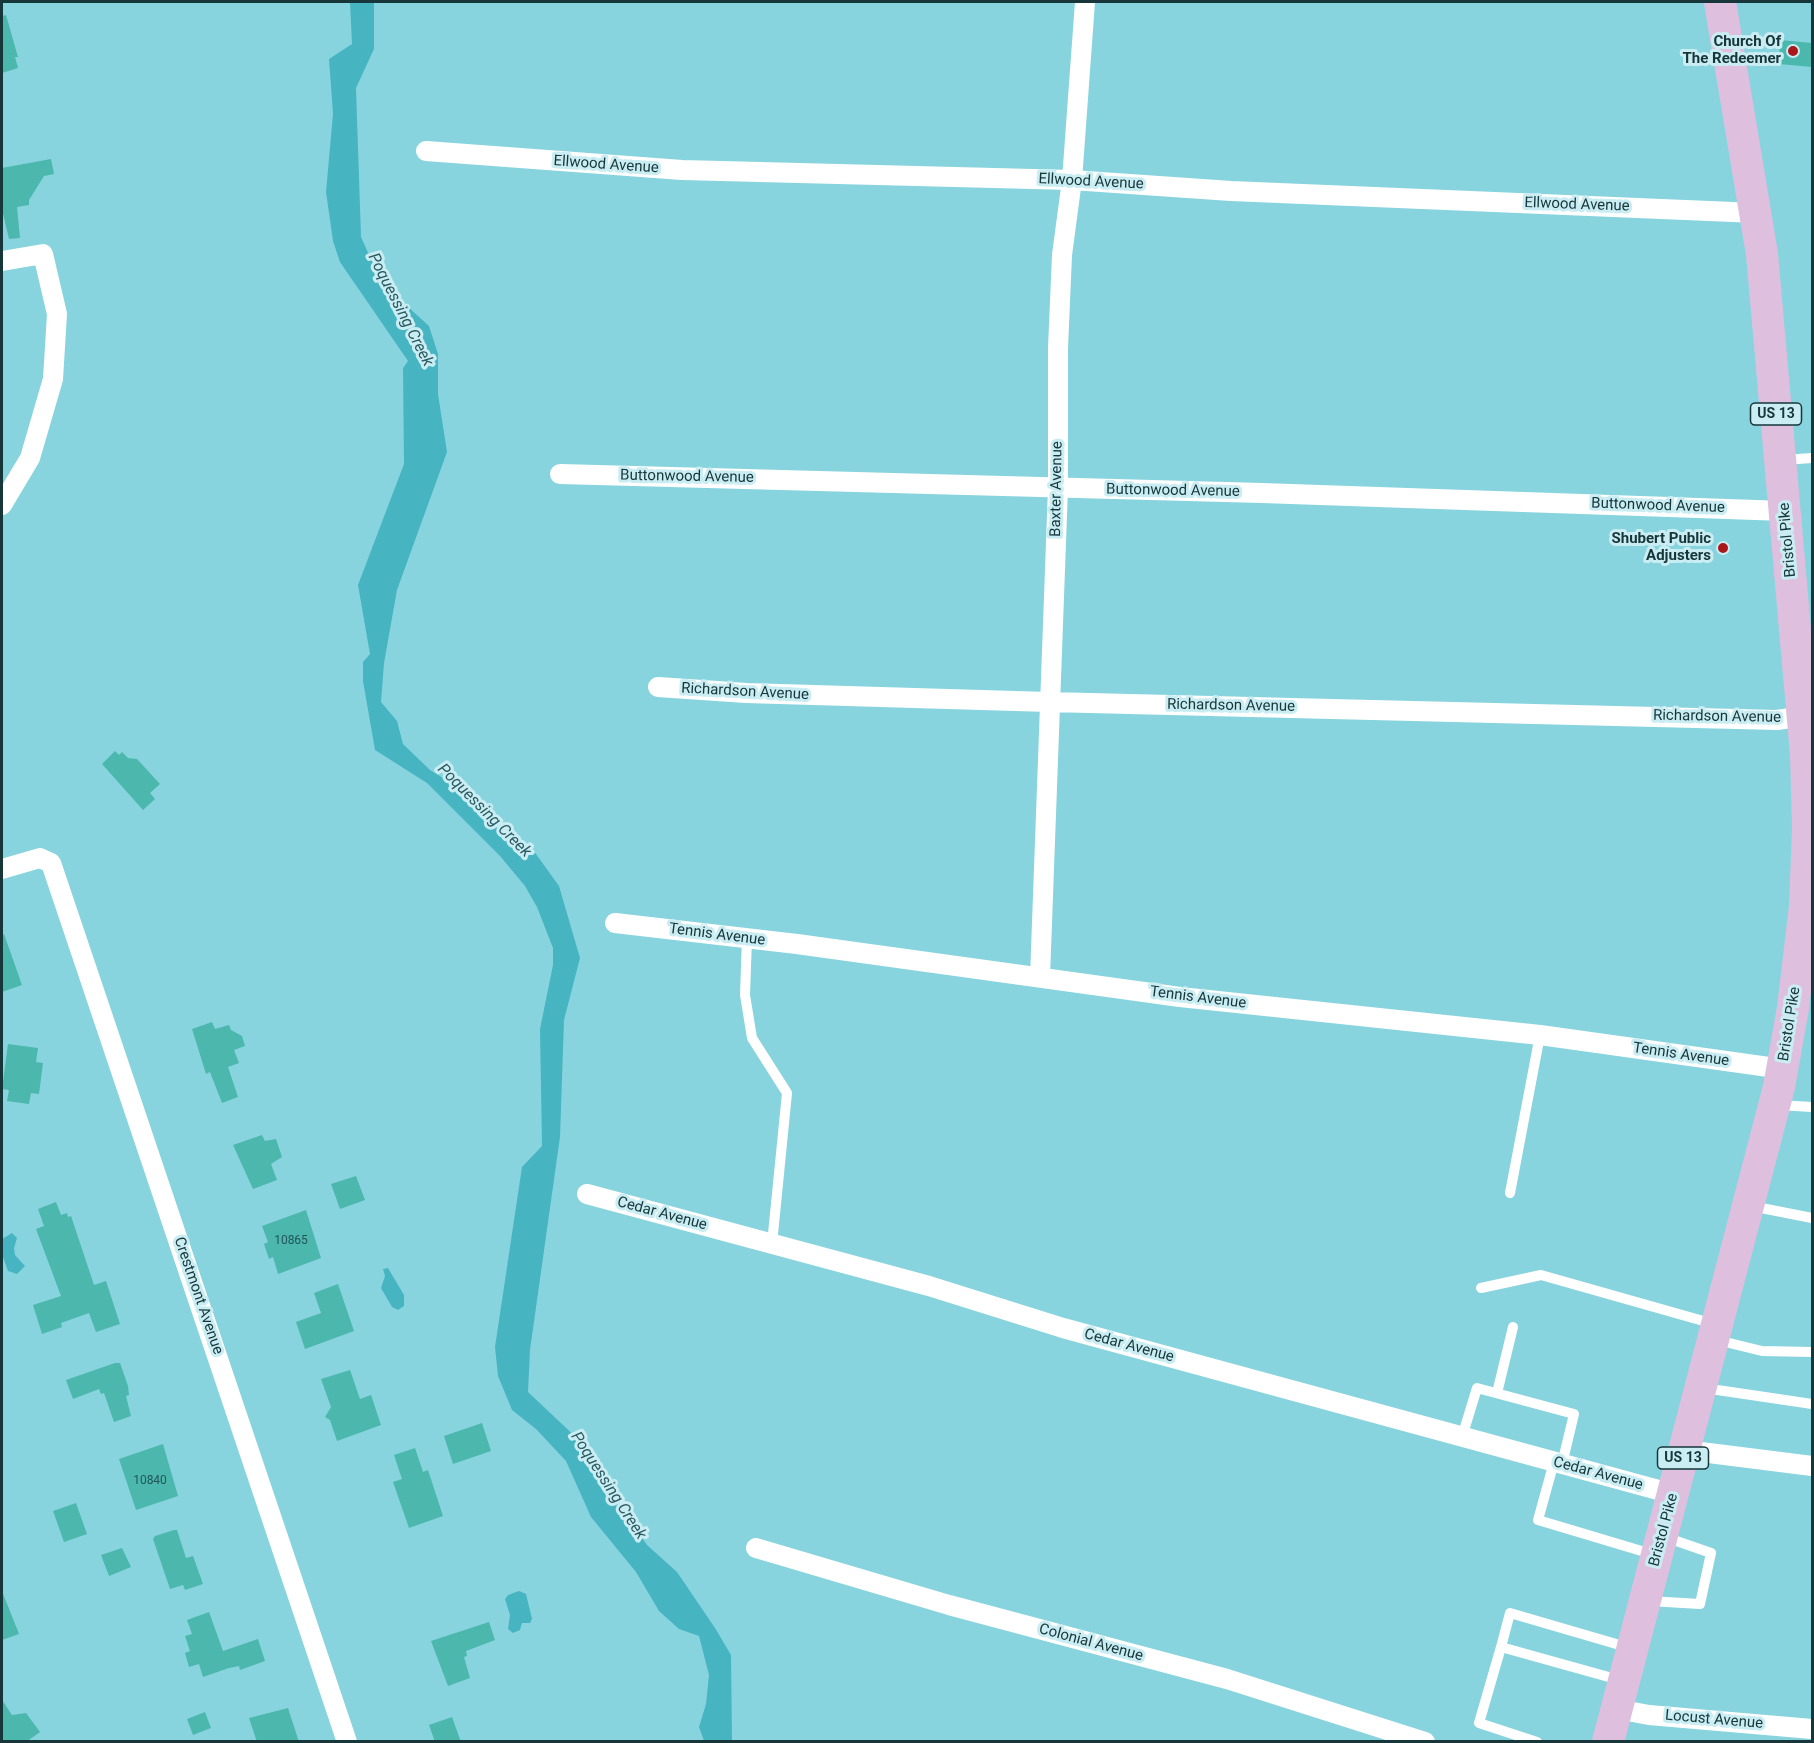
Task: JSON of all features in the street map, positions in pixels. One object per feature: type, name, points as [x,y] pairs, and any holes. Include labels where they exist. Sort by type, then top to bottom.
[{"type":"main road","name":"Bristol Pike","points":[[1608,1742],[1783,1069],[1803,1009],[1810,870],[1808,715],[1785,511],[1757,213],[1720,2]]},
{"type":"street","name":"Baxter Avenue","points":[[1040,977],[1058,488],[1058,348],[1062,255],[1072,180],[1085,2]]},
{"type":"street","name":"Ellwood Avenue","points":[[426,151],[682,170],[1072,180],[1243,191],[1757,213]]},
{"type":"street","points":[[2,261],[43,254],[57,314],[53,379],[30,458],[2,505]]},
{"type":"street","name":"Buttonwood Avenue","points":[[560,474],[1785,511]]},
{"type":"street","name":"Richardson Avenue","points":[[658,687],[746,693],[1049,702],[1777,720],[1808,715]]},
{"type":"street","name":"Crestmont Avenue","points":[[2,869],[40,858],[51,863],[60,884],[347,1742]]},
{"type":"street","name":"Tennis Avenue","points":[[615,923],[747,938],[1180,997],[1540,1035],[1783,1069]]},
{"type":"street","name":"Cedar Avenue","points":[[587,1194],[929,1286],[1063,1328],[1673,1494]]},
{"type":"street","points":[[1685,1450],[1812,1466]]},
{"type":"street","name":"Colonial Avenue","points":[[756,1548],[949,1605],[1227,1679],[1425,1742]]},
{"type":"street","name":"Locust Avenue","points":[[1620,1695],[1649,1715],[1812,1729]]},
{"type":"lane","points":[[1781,460],[1812,458]]},
{"type":"lane","points":[[747,938],[745,995],[752,1038],[787,1093],[772,1244]]},
{"type":"lane","points":[[1510,1193],[1540,1035]]},
{"type":"lane","points":[[1774,1105],[1812,1107]]},
{"type":"lane","points":[[1749,1206],[1812,1218]]},
{"type":"lane","points":[[1481,1288],[1541,1275],[1716,1332],[1762,1351],[1812,1352]]},
{"type":"lane","points":[[1497,1393],[1513,1327]]},
{"type":"lane","points":[[1462,1437],[1477,1388],[1574,1414],[1538,1520],[1711,1553],[1700,1604],[1645,1600]]},
{"type":"lane","points":[[1701,1388],[1812,1404]]},
{"type":"lane","points":[[1537,1742],[1479,1723],[1510,1613],[1633,1648]]},
{"type":"lane","points":[[1502,1647],[1620,1695]]},
{"type":"water","name":"Poquessing Creek","points":[[350,2],[374,2],[374,49],[356,88],[361,237],[374,266],[397,297],[429,326],[438,354],[438,394],[447,452],[397,590],[384,663],[381,702],[397,721],[403,744],[430,770],[477,799],[482,812],[497,828],[517,838],[536,854],[559,886],[580,958],[564,1020],[560,1137],[530,1350],[528,1392],[580,1441],[621,1508],[647,1545],[677,1572],[731,1655],[732,1741],[704,1741],[699,1727],[706,1704],[709,1675],[699,1636],[679,1629],[659,1611],[636,1572],[591,1517],[566,1461],[536,1429],[512,1410],[498,1376],[495,1347],[522,1167],[542,1146],[540,1029],[553,965],[553,948],[537,907],[525,886],[500,856],[427,783],[375,750],[363,681],[363,662],[370,654],[358,585],[404,464],[403,368],[408,361],[340,262],[333,241],[326,192],[333,114],[329,59],[352,44]]},
{"type":"water","points":[[12,1233],[17,1238],[14,1248],[15,1255],[25,1266],[17,1274],[8,1271],[2,1254],[2,1239]]},
{"type":"water","points":[[388,1268],[404,1295],[404,1306],[398,1310],[392,1307],[381,1288],[385,1276],[383,1269]]},
{"type":"water","points":[[519,1591],[526,1594],[532,1619],[530,1623],[522,1623],[520,1630],[513,1633],[508,1629],[510,1615],[505,1599],[508,1595]]},
{"type":"building","points":[[6,15],[18,57],[15,57],[18,68],[2,73],[2,16]]},
{"type":"building","name":"Church Of The Redeemer","points":[[1780,40],[1812,43],[1812,67],[1779,64]]},
{"type":"building","points":[[51,159],[54,174],[44,176],[29,200],[29,205],[17,207],[20,238],[9,239],[2,209],[2,168]]},
{"type":"building","points":[[115,751],[119,755],[122,752],[128,758],[137,759],[160,784],[150,793],[155,799],[143,810],[102,764]]},
{"type":"building","points":[[4,934],[22,985],[2,992],[2,935]]},
{"type":"building","points":[[212,1022],[215,1029],[229,1025],[231,1030],[242,1036],[245,1046],[234,1050],[239,1063],[228,1067],[238,1097],[222,1103],[210,1072],[206,1074],[192,1029]]},
{"type":"building","points":[[8,1044],[38,1048],[36,1062],[43,1063],[39,1094],[31,1093],[29,1104],[7,1101],[9,1090],[2,1089]]},
{"type":"building","points":[[262,1135],[265,1141],[276,1139],[282,1157],[271,1164],[277,1180],[253,1189],[233,1145]]},
{"type":"building","points":[[356,1176],[365,1200],[340,1209],[331,1184]]},
{"type":"building","points":[[56,1202],[61,1215],[67,1213],[68,1217],[71,1216],[94,1285],[106,1281],[120,1324],[96,1332],[89,1313],[61,1323],[62,1327],[42,1334],[33,1305],[61,1296],[36,1229],[44,1226],[38,1209]]},
{"type":"building","points":[[306,1210],[321,1258],[278,1274],[273,1257],[269,1259],[264,1244],[268,1242],[262,1226]]},
{"type":"building","points":[[338,1284],[354,1331],[305,1349],[296,1322],[321,1313],[314,1293]]},
{"type":"building","points":[[120,1363],[128,1386],[129,1395],[126,1396],[131,1416],[114,1422],[104,1393],[101,1394],[99,1389],[73,1399],[66,1380]]},
{"type":"building","points":[[350,1370],[360,1399],[371,1395],[381,1425],[337,1441],[330,1420],[325,1417],[331,1407],[321,1379]]},
{"type":"building","points":[[482,1423],[491,1451],[453,1464],[444,1436]]},
{"type":"building","points":[[163,1444],[178,1496],[136,1510],[119,1459]]},
{"type":"building","points":[[415,1448],[423,1472],[428,1470],[443,1516],[409,1528],[393,1482],[402,1479],[394,1455]]},
{"type":"building","points":[[76,1503],[87,1534],[64,1542],[53,1511]]},
{"type":"building","points":[[177,1530],[186,1558],[193,1556],[203,1584],[185,1590],[183,1585],[170,1589],[153,1539],[155,1536]]},
{"type":"building","points":[[122,1548],[131,1567],[109,1576],[101,1555]]},
{"type":"building","points":[[2,1591],[19,1634],[2,1640]]},
{"type":"building","points":[[209,1612],[223,1651],[258,1639],[265,1661],[240,1670],[239,1666],[203,1677],[199,1664],[189,1667],[185,1653],[190,1651],[185,1636],[192,1634],[187,1620]]},
{"type":"building","points":[[489,1622],[495,1640],[466,1651],[467,1656],[464,1657],[470,1678],[448,1686],[431,1641]]},
{"type":"building","points":[[2,1700],[12,1715],[26,1713],[40,1732],[26,1742],[2,1742]]},
{"type":"building","points":[[288,1708],[299,1742],[257,1742],[249,1718]]},
{"type":"building","points":[[205,1712],[211,1728],[193,1735],[187,1719]]},
{"type":"building","points":[[452,1717],[461,1742],[435,1742],[429,1725]]},
{"type":"place","name":"Church Of The Redeemer","points":[[1793,51]]},
{"type":"place","name":"Shubert Public Adjusters","points":[[1723,548]]}]
